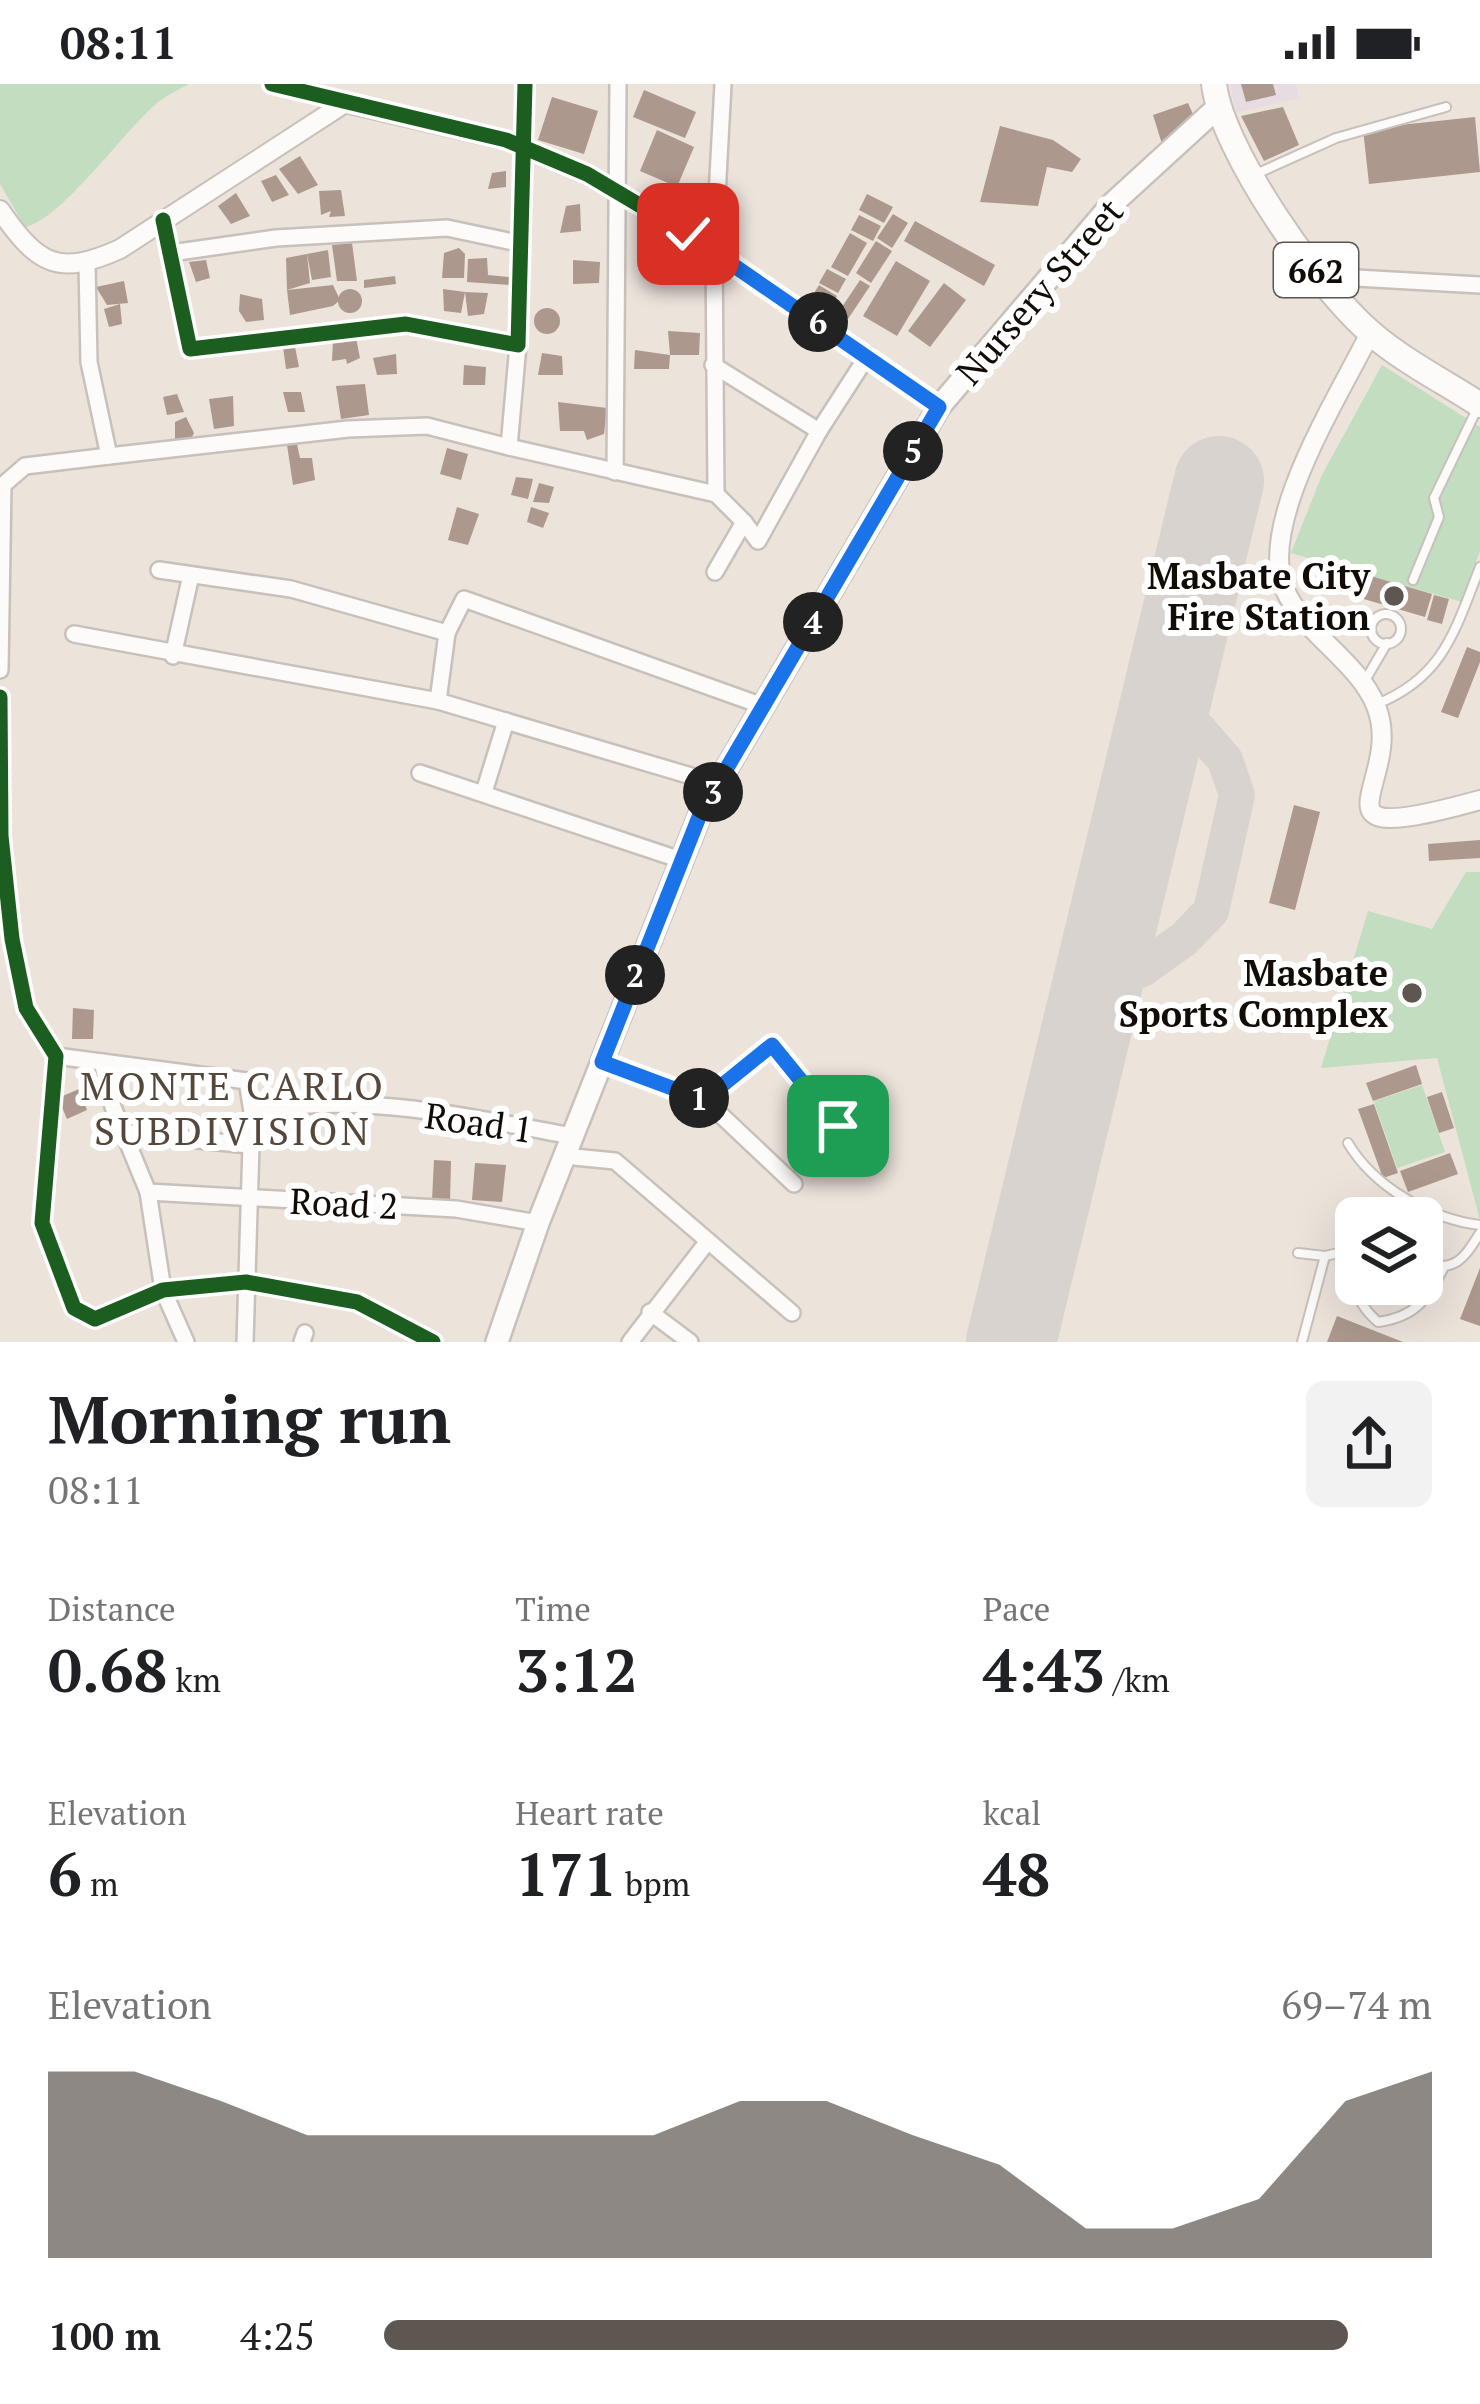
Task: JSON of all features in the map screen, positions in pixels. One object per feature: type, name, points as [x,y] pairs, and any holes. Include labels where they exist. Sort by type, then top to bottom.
[{"type":"main road","name":"662","points":[[1215,96],[1251,176],[1321,276],[1370,333],[1479,405]]},
{"type":"main road","name":"Nursery Street","points":[[497,1342],[568,1146],[682,860],[718,784],[939,407],[1112,204],[1215,96]]},
{"type":"street","points":[[272,84],[399,111],[524,148],[615,191],[714,252],[939,407]]},
{"type":"street","points":[[509,447],[518,345],[525,84]]},
{"type":"street","points":[[615,472],[618,84]]},
{"type":"street","points":[[716,494],[714,252],[723,84]]},
{"type":"street","points":[[0,210],[42,260],[58,266],[87,264],[345,103]]},
{"type":"street","points":[[163,220],[190,349],[406,324],[518,345]]},
{"type":"street","points":[[171,253],[276,238],[447,228],[518,243]]},
{"type":"street","points":[[87,264],[89,362],[109,456]]},
{"type":"street","points":[[1321,276],[1480,285]]},
{"type":"street","points":[[1370,333],[1305,465],[1279,548],[1285,590],[1376,705],[1381,729],[1368,797],[1372,812],[1383,820],[1407,821],[1480,800]]},
{"type":"street","points":[[0,670],[3,485],[25,466],[348,429],[427,426],[716,494],[758,541],[819,431],[868,356]]},
{"type":"street","points":[[713,364],[819,431]]},
{"type":"street","points":[[715,572],[743,522]]},
{"type":"street","points":[[159,570],[291,590],[447,633]]},
{"type":"street","points":[[173,656],[190,575]]},
{"type":"street","points":[[438,700],[447,633],[464,598],[764,706]]},
{"type":"street","points":[[74,634],[173,656],[438,700],[718,784]]},
{"type":"street","points":[[0,697],[1,836],[12,939],[26,1008],[56,1056],[42,1223],[74,1308],[94,1319],[163,1290],[246,1282],[357,1302],[433,1342]]},
{"type":"street","points":[[484,792],[506,721]]},
{"type":"street","points":[[420,773],[682,860]]},
{"type":"street","points":[[704,1100],[772,1045],[838,1126]]},
{"type":"street","points":[[56,1056],[247,1081],[252,1112],[245,1198],[245,1342]]},
{"type":"street","points":[[102,1062],[148,1192],[163,1290],[186,1342]]},
{"type":"street","points":[[602,1062],[704,1100],[794,1184]]},
{"type":"street","name":"Road 1","points":[[252,1112],[301,1102],[352,1104],[568,1146],[615,1161],[792,1313]]},
{"type":"street","points":[[126,1133],[250,1145]]},
{"type":"street","name":"Road 2","points":[[148,1192],[456,1209],[538,1223]]},
{"type":"street","points":[[630,1342],[708,1240]]},
{"type":"street","points":[[650,1312],[690,1342]]},
{"type":"lane","points":[[1251,176],[1336,138],[1446,107]]},
{"type":"lane","points":[[1413,580],[1439,517],[1435,498],[1479,405]]},
{"type":"lane","points":[[1376,705],[1410,691],[1436,665],[1480,567]]},
{"type":"lane","points":[[1362,686],[1387,643]]},
{"type":"lane","points":[[1348,1142],[1363,1168],[1445,1220],[1480,1229],[1460,1263],[1443,1269]]},
{"type":"lane","points":[[1298,1252],[1335,1253]]},
{"type":"lane","points":[[1302,1342],[1325,1256]]},
{"type":"lane","points":[[1361,1305],[1378,1322],[1405,1318],[1420,1305]]},
{"type":"shaded area","points":[[1230,84],[1296,84],[1299,98],[1237,113]]},
{"type":"green space","points":[[0,84],[189,84],[142,117],[56,209],[25,227],[0,184]]},
{"type":"green space","points":[[1382,365],[1480,427],[1480,551],[1462,602],[1291,553],[1322,475]]},
{"type":"green space","name":"Masbate Sports Complex","points":[[1466,872],[1480,872],[1480,1220],[1437,1058],[1321,1068],[1368,911],[1432,929]]},
{"type":"green space","points":[[1422,1085],[1445,1152],[1397,1168],[1374,1101]]},
{"type":"building","points":[[1241,84],[1273,84],[1276,95],[1246,102]]},
{"type":"building","points":[[644,90],[696,112],[685,138],[633,117]]},
{"type":"building","points":[[552,97],[598,111],[584,154],[538,140]]},
{"type":"building","points":[[1188,103],[1196,121],[1162,144],[1153,115]]},
{"type":"building","points":[[1283,107],[1299,145],[1264,161],[1241,116]]},
{"type":"building","points":[[1475,117],[1480,172],[1369,184],[1363,129]]},
{"type":"building","points":[[1000,126],[1053,140],[1081,159],[1072,172],[1047,167],[1038,206],[980,202]]},
{"type":"building","points":[[657,130],[694,147],[677,187],[640,171]]},
{"type":"building","points":[[300,156],[318,185],[298,194],[279,169]]},
{"type":"building","points":[[506,171],[506,187],[488,189],[492,173]]},
{"type":"building","points":[[276,175],[289,195],[272,202],[261,181]]},
{"type":"building","points":[[341,190],[345,216],[329,217],[331,211],[321,215],[319,191]]},
{"type":"building","points":[[236,193],[250,216],[231,224],[218,206]]},
{"type":"building","points":[[867,194],[893,207],[884,223],[859,210]]},
{"type":"building","points":[[580,204],[581,231],[560,233],[566,206]]},
{"type":"building","points":[[893,214],[908,223],[892,248],[877,238]]},
{"type":"building","points":[[859,215],[881,226],[873,241],[851,230]]},
{"type":"building","points":[[915,221],[995,265],[984,286],[904,241]]},
{"type":"building","points":[[850,233],[867,243],[848,276],[831,267]]},
{"type":"building","points":[[876,241],[892,251],[871,283],[856,273]]},
{"type":"building","points":[[352,243],[357,281],[337,281],[332,245]]},
{"type":"building","points":[[459,248],[465,254],[464,278],[442,278],[444,253]]},
{"type":"building","points":[[328,250],[331,277],[312,280],[307,254]]},
{"type":"building","points":[[307,254],[310,283],[287,290],[286,258]]},
{"type":"building","points":[[487,258],[488,275],[509,277],[510,285],[467,282],[468,259]]},
{"type":"building","points":[[206,260],[210,278],[196,282],[189,262]]},
{"type":"building","points":[[573,260],[600,262],[599,283],[573,284]]},
{"type":"building","points":[[896,261],[930,281],[897,336],[863,316]]},
{"type":"building","points":[[827,269],[846,279],[838,293],[819,283]]},
{"type":"building","points":[[395,276],[396,284],[364,288],[364,280]]},
{"type":"building","points":[[860,280],[870,286],[848,319],[838,313]]},
{"type":"building","points":[[124,281],[128,303],[107,305],[96,287]]},
{"type":"building","points":[[944,283],[966,300],[930,347],[908,331]]},
{"type":"building","points":[[333,285],[340,300],[333,306],[290,315],[287,290]]},
{"type":"building","points":[[819,285],[837,296],[825,317],[806,306]]},
{"type":"building","points":[[350,289],[359,292],[359,310],[350,313],[341,310],[338,301],[341,292]]},
{"type":"building","points":[[443,289],[465,292],[461,313],[444,311]]},
{"type":"building","points":[[465,292],[488,293],[484,314],[468,316]]},
{"type":"building","points":[[240,294],[262,299],[264,320],[246,322],[239,311]]},
{"type":"building","points":[[120,304],[122,324],[109,327],[104,309]]},
{"type":"building","points":[[547,308],[560,321],[547,334],[534,321]]},
{"type":"building","points":[[668,331],[700,333],[699,355],[670,355]]},
{"type":"building","points":[[356,338],[360,358],[347,364],[346,359],[332,361],[333,340]]},
{"type":"building","points":[[283,347],[295,347],[299,367],[286,369]]},
{"type":"building","points":[[635,350],[670,355],[669,369],[634,369]]},
{"type":"building","points":[[542,353],[562,356],[563,375],[538,375]]},
{"type":"building","points":[[396,354],[397,374],[377,375],[373,358]]},
{"type":"building","points":[[464,365],[486,367],[485,385],[463,385]]},
{"type":"building","points":[[365,384],[369,415],[341,419],[336,386]]},
{"type":"building","points":[[283,392],[301,392],[305,412],[288,412]]},
{"type":"building","points":[[177,394],[184,412],[167,415],[163,397]]},
{"type":"building","points":[[233,396],[234,426],[214,429],[209,399]]},
{"type":"building","points":[[558,402],[607,408],[604,434],[587,440],[584,431],[560,431]]},
{"type":"building","points":[[186,417],[194,433],[190,441],[175,441],[175,422]]},
{"type":"building","points":[[297,444],[300,458],[312,458],[315,480],[293,485],[287,445]]},
{"type":"building","points":[[447,448],[468,454],[461,480],[440,474]]},
{"type":"building","points":[[516,477],[533,479],[528,499],[511,495]]},
{"type":"building","points":[[539,483],[554,487],[549,503],[533,502]]},
{"type":"building","points":[[457,507],[479,514],[468,545],[448,540]]},
{"type":"building","points":[[531,507],[549,513],[543,528],[527,522]]},
{"type":"building","name":"Masbate City Fire Station","points":[[1364,574],[1432,594],[1425,617],[1357,597]]},
{"type":"building","points":[[1434,595],[1449,599],[1442,624],[1427,620]]},
{"type":"building","points":[[1467,647],[1480,652],[1480,662],[1458,718],[1441,712]]},
{"type":"building","points":[[1294,805],[1320,812],[1295,910],[1269,903]]},
{"type":"building","points":[[1480,840],[1480,858],[1429,861],[1428,844]]},
{"type":"building","points":[[73,1008],[94,1010],[93,1039],[72,1039]]},
{"type":"building","points":[[1416,1065],[1422,1084],[1373,1101],[1366,1083]]},
{"type":"building","points":[[79,1089],[87,1110],[67,1119],[58,1098]]},
{"type":"building","points":[[1442,1092],[1454,1128],[1439,1133],[1427,1097]]},
{"type":"building","points":[[1374,1104],[1398,1173],[1383,1178],[1358,1109]]},
{"type":"building","points":[[1450,1153],[1458,1174],[1408,1192],[1400,1171]]},
{"type":"building","points":[[434,1160],[451,1161],[450,1202],[432,1200]]},
{"type":"building","points":[[475,1163],[506,1165],[502,1202],[472,1200]]},
{"type":"building","points":[[1480,1268],[1480,1326],[1460,1319]]},
{"type":"building","points":[[1337,1316],[1403,1342],[1327,1342]]},
{"type":"taxiway","points":[[1170,682],[1192,722]]},
{"type":"taxiway","points":[[1097,987],[1142,969],[1184,939],[1211,911],[1237,795],[1225,760],[1192,722],[1173,722],[1159,730]]},
{"type":"taxiway","points":[[1107,943],[1124,963],[1142,969]]},
{"type":"runway","points":[[1011,1342],[1219,481]]},
{"type":"cycle path","points":[[272,84],[506,140],[587,174],[688,234],[939,407]]},
{"type":"cycle path","points":[[163,220],[190,349],[406,324],[518,345],[525,84]]},
{"type":"cycle path","points":[[0,697],[1,836],[12,939],[26,1008],[56,1056],[42,1223],[74,1308],[95,1319],[163,1290],[246,1282],[357,1302],[433,1342]]},
{"type":"place","name":"Masbate City Fire Station","points":[[1394,596]]},
{"type":"place","name":"Masbate Sports Complex","points":[[1412,993]]},
{"type":"district","name":"MONTE CARLO SUBDIVISION","points":[[233,1108]]},
{"type":"route","points":[[688,234],[939,407],[701,812],[602,1062],[704,1100],[765,1046],[772,1045],[838,1126]]}]
